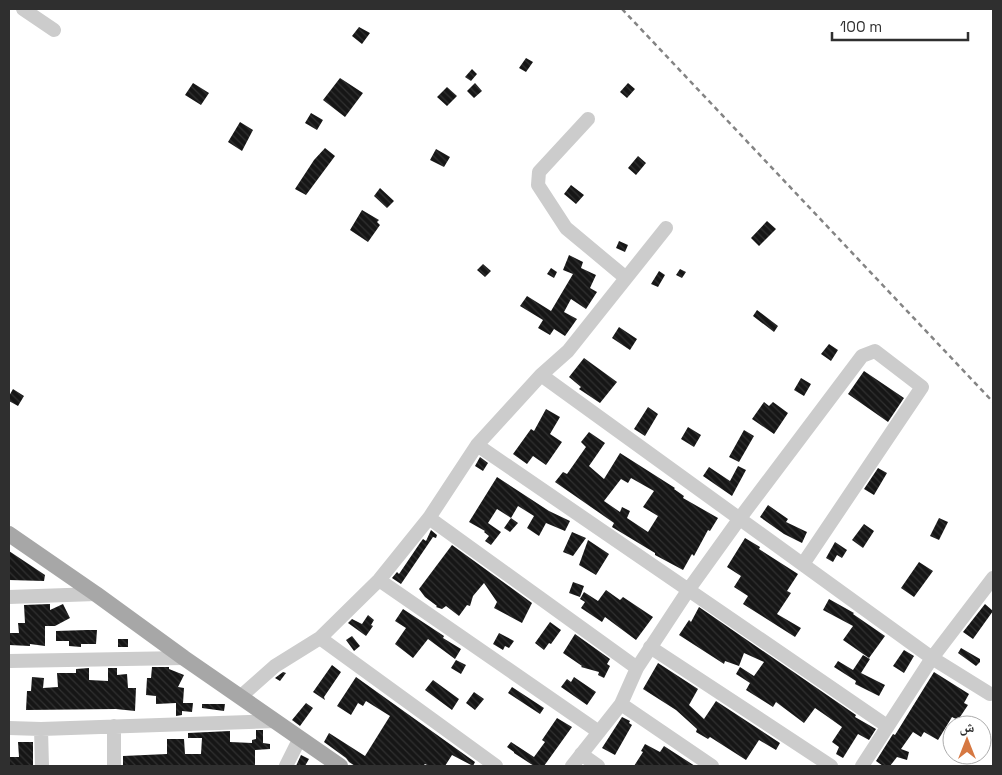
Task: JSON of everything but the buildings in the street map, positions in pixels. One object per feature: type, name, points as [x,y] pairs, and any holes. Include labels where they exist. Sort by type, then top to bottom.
[{"type":"main road","points":[[9,534],[340,766]]},
{"type":"street","points":[[23,9],[54,30]]},
{"type":"street","points":[[588,119],[539,172],[538,185],[566,228],[626,278]]},
{"type":"street","points":[[240,697],[275,666],[320,638],[379,580],[429,518],[477,446],[540,375],[568,351],[666,228]]},
{"type":"street","points":[[572,766],[621,704],[637,668],[650,647],[740,518],[862,356],[875,351],[922,387],[803,564]]},
{"type":"street","points":[[540,375],[932,658],[990,694]]},
{"type":"street","points":[[477,446],[887,726]]},
{"type":"street","points":[[429,518],[637,668]]},
{"type":"street","points":[[862,766],[932,658],[993,578]]},
{"type":"street","points":[[379,580],[599,732]]},
{"type":"street","points":[[9,597],[96,594]]},
{"type":"street","points":[[320,638],[496,766]]},
{"type":"street","points":[[650,647],[831,766]]},
{"type":"street","points":[[9,661],[184,658]]},
{"type":"street","points":[[621,704],[712,766]]},
{"type":"street","points":[[9,728],[41,729],[276,721]]},
{"type":"street","points":[[114,726],[114,766]]},
{"type":"street","points":[[41,729],[42,766]]},
{"type":"street","points":[[286,766],[300,738]]},
{"type":"street","points":[[581,754],[598,766]]},
{"type":"railway","points":[[622,9],[993,402]]}]
